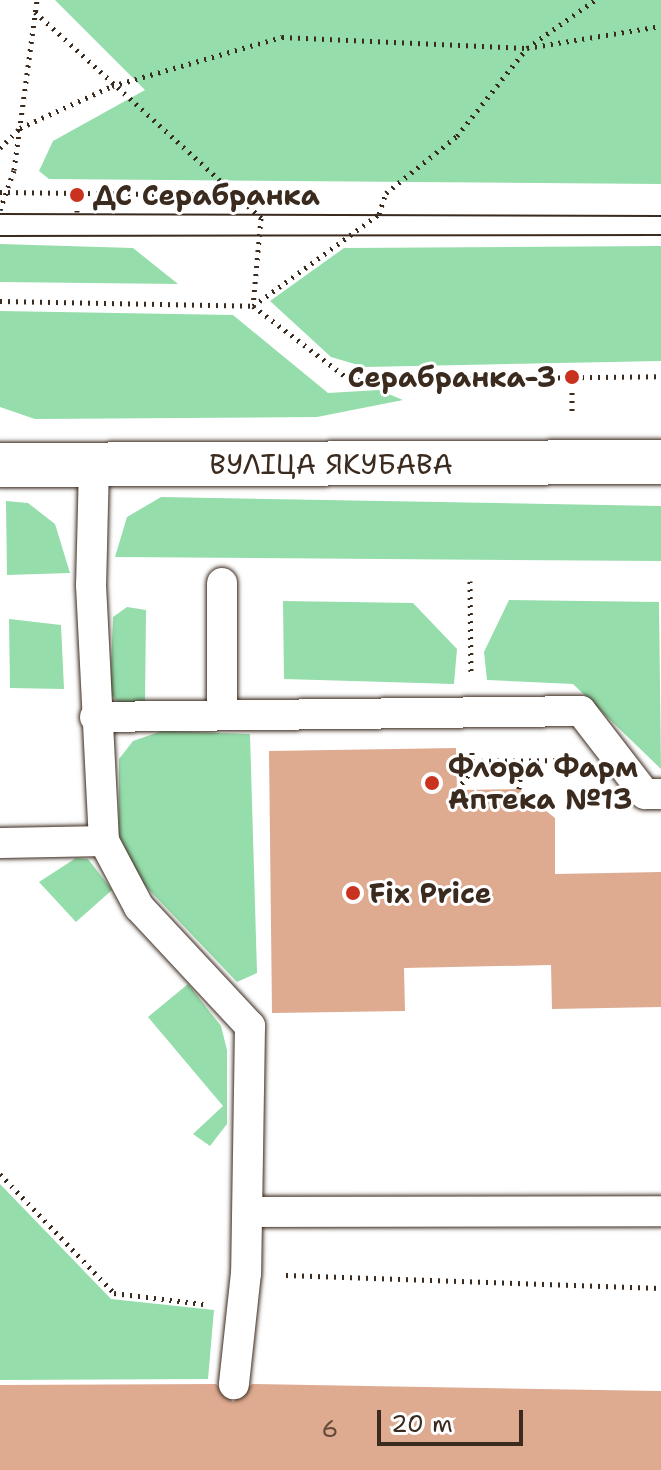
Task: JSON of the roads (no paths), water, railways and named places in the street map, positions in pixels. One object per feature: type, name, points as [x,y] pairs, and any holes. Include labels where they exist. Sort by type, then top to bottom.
[{"type":"main road","name":"ВУЛІЦА ЯКУБАВА","points":[[0,465],[661,462]]},
{"type":"lane","points":[[94,465],[95,717],[104,841],[139,907],[250,1026],[246,1273],[234,1384]]},
{"type":"lane","points":[[222,583],[222,713]]},
{"type":"lane","points":[[95,717],[222,713],[581,711],[645,794],[661,794]]},
{"type":"lane","points":[[0,843],[104,841]]},
{"type":"lane","points":[[248,1212],[661,1211]]},
{"type":"tram line","points":[[0,214],[661,216]]},
{"type":"tram line","points":[[0,236],[661,235]]},
{"type":"place","name":"ДС Серабранка","points":[[77,195]]},
{"type":"place","name":"Серабранка-3","points":[[572,377]]},
{"type":"place","name":"Флора Фарм Аптека №13","points":[[432,783]]},
{"type":"place","name":"Fix Price","points":[[353,893]]}]
